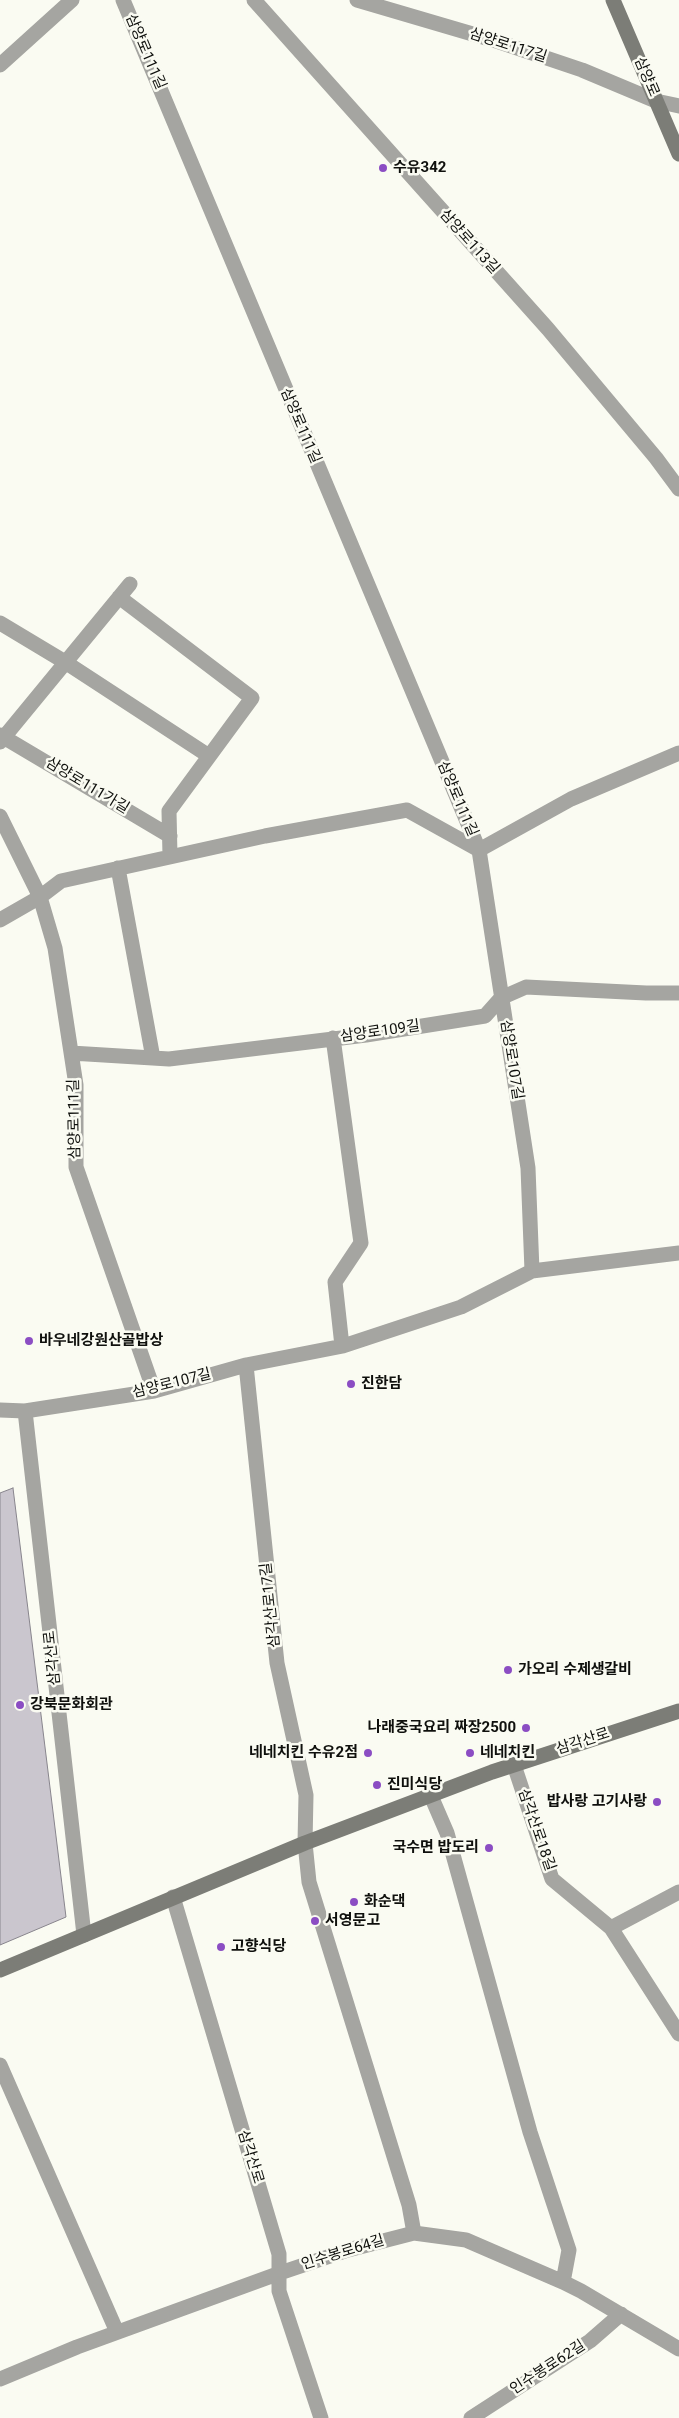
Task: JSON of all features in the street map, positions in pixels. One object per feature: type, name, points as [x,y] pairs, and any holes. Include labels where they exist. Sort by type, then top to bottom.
[{"type":"street","points":[[0,65],[72,0]]},
{"type":"street","name":"삼양로111길","points":[[123,0],[478,850]]},
{"type":"street","name":"삼양로113길","points":[[254,0],[548,329],[656,458],[679,489]]},
{"type":"street","name":"삼양로117길","points":[[357,0],[502,43],[582,70],[656,101],[679,106]]},
{"type":"street","name":"삼양로","points":[[614,0],[679,154]]},
{"type":"street","name":"삼양로111가길","points":[[130,584],[1,738],[170,836]]},
{"type":"street","points":[[119,597],[252,698],[169,811],[170,856]]},
{"type":"street","points":[[0,623],[66,662],[210,756]]},
{"type":"street","name":"삼양로111길","points":[[478,850],[571,799],[679,753]]},
{"type":"street","name":"삼양로111길","points":[[0,920],[40,897],[60,880],[265,836],[407,810],[478,850]]},
{"type":"street","points":[[0,816],[40,897]]},
{"type":"street","name":"삼양로107길","points":[[478,850],[528,1168],[532,1271]]},
{"type":"street","points":[[118,868],[153,1058]]},
{"type":"street","name":"삼양로111길","points":[[40,897],[55,948],[76,1085],[76,1167],[154,1391]]},
{"type":"street","name":"삼양로109길","points":[[71,1053],[169,1059],[485,1016],[501,998],[526,987],[678,988]]},
{"type":"street","points":[[333,1038],[361,1243],[335,1282],[342,1346]]},
{"type":"street","name":"삼양로107길","points":[[0,1410],[25,1411],[154,1391],[246,1365],[342,1346],[461,1307],[532,1271],[679,1253]]},
{"type":"street","name":"삼각산로17길","points":[[246,1365],[277,1663],[306,1795],[305,1843]]},
{"type":"street","name":"삼각산로","points":[[25,1411],[84,1934]]},
{"type":"street","name":"삼각산로","points":[[0,1970],[305,1843],[514,1765],[679,1710]]},
{"type":"street","name":"삼각산로18길","points":[[514,1765],[552,1879],[611,1928],[679,2034]]},
{"type":"street","points":[[431,1796],[447,1834],[530,2132],[569,2250],[563,2282]]},
{"type":"street","points":[[305,1843],[309,1882],[409,2205],[414,2233]]},
{"type":"street","points":[[611,1928],[679,1892]]},
{"type":"street","name":"삼각산로","points":[[173,1897],[279,2254],[279,2290],[321,2418]]},
{"type":"street","points":[[0,2065],[117,2332]]},
{"type":"street","name":"인수봉로64길","points":[[0,2379],[117,2332],[280,2273],[348,2250],[414,2233],[466,2240],[563,2282],[679,2349]]},
{"type":"street","name":"인수봉로62길","points":[[471,2418],[590,2341],[621,2314]]},
{"type":"building","name":"강북문화회관","points":[[13,1488],[66,1917],[0,1945],[0,1493]]},
{"type":"place","name":"수유342","points":[[383,168]]},
{"type":"place","name":"바우네강원산골밥상","points":[[29,1341]]},
{"type":"place","name":"진한담","points":[[351,1384]]},
{"type":"place","name":"가오리 수제생갈비","points":[[508,1670]]},
{"type":"place","name":"강북문화회관","points":[[20,1705]]},
{"type":"place","name":"나래중국요리 짜장2500","points":[[526,1728]]},
{"type":"place","name":"네네치킨 수유2점","points":[[368,1753]]},
{"type":"place","name":"네네치킨","points":[[470,1753]]},
{"type":"place","name":"진미식당","points":[[377,1785]]},
{"type":"place","name":"밥사랑 고기사랑","points":[[657,1802]]},
{"type":"place","name":"국수면 밥도리","points":[[489,1848]]},
{"type":"place","name":"화순댁","points":[[354,1902]]},
{"type":"place","name":"서영문고","points":[[315,1921]]},
{"type":"place","name":"고향식당","points":[[221,1947]]}]
